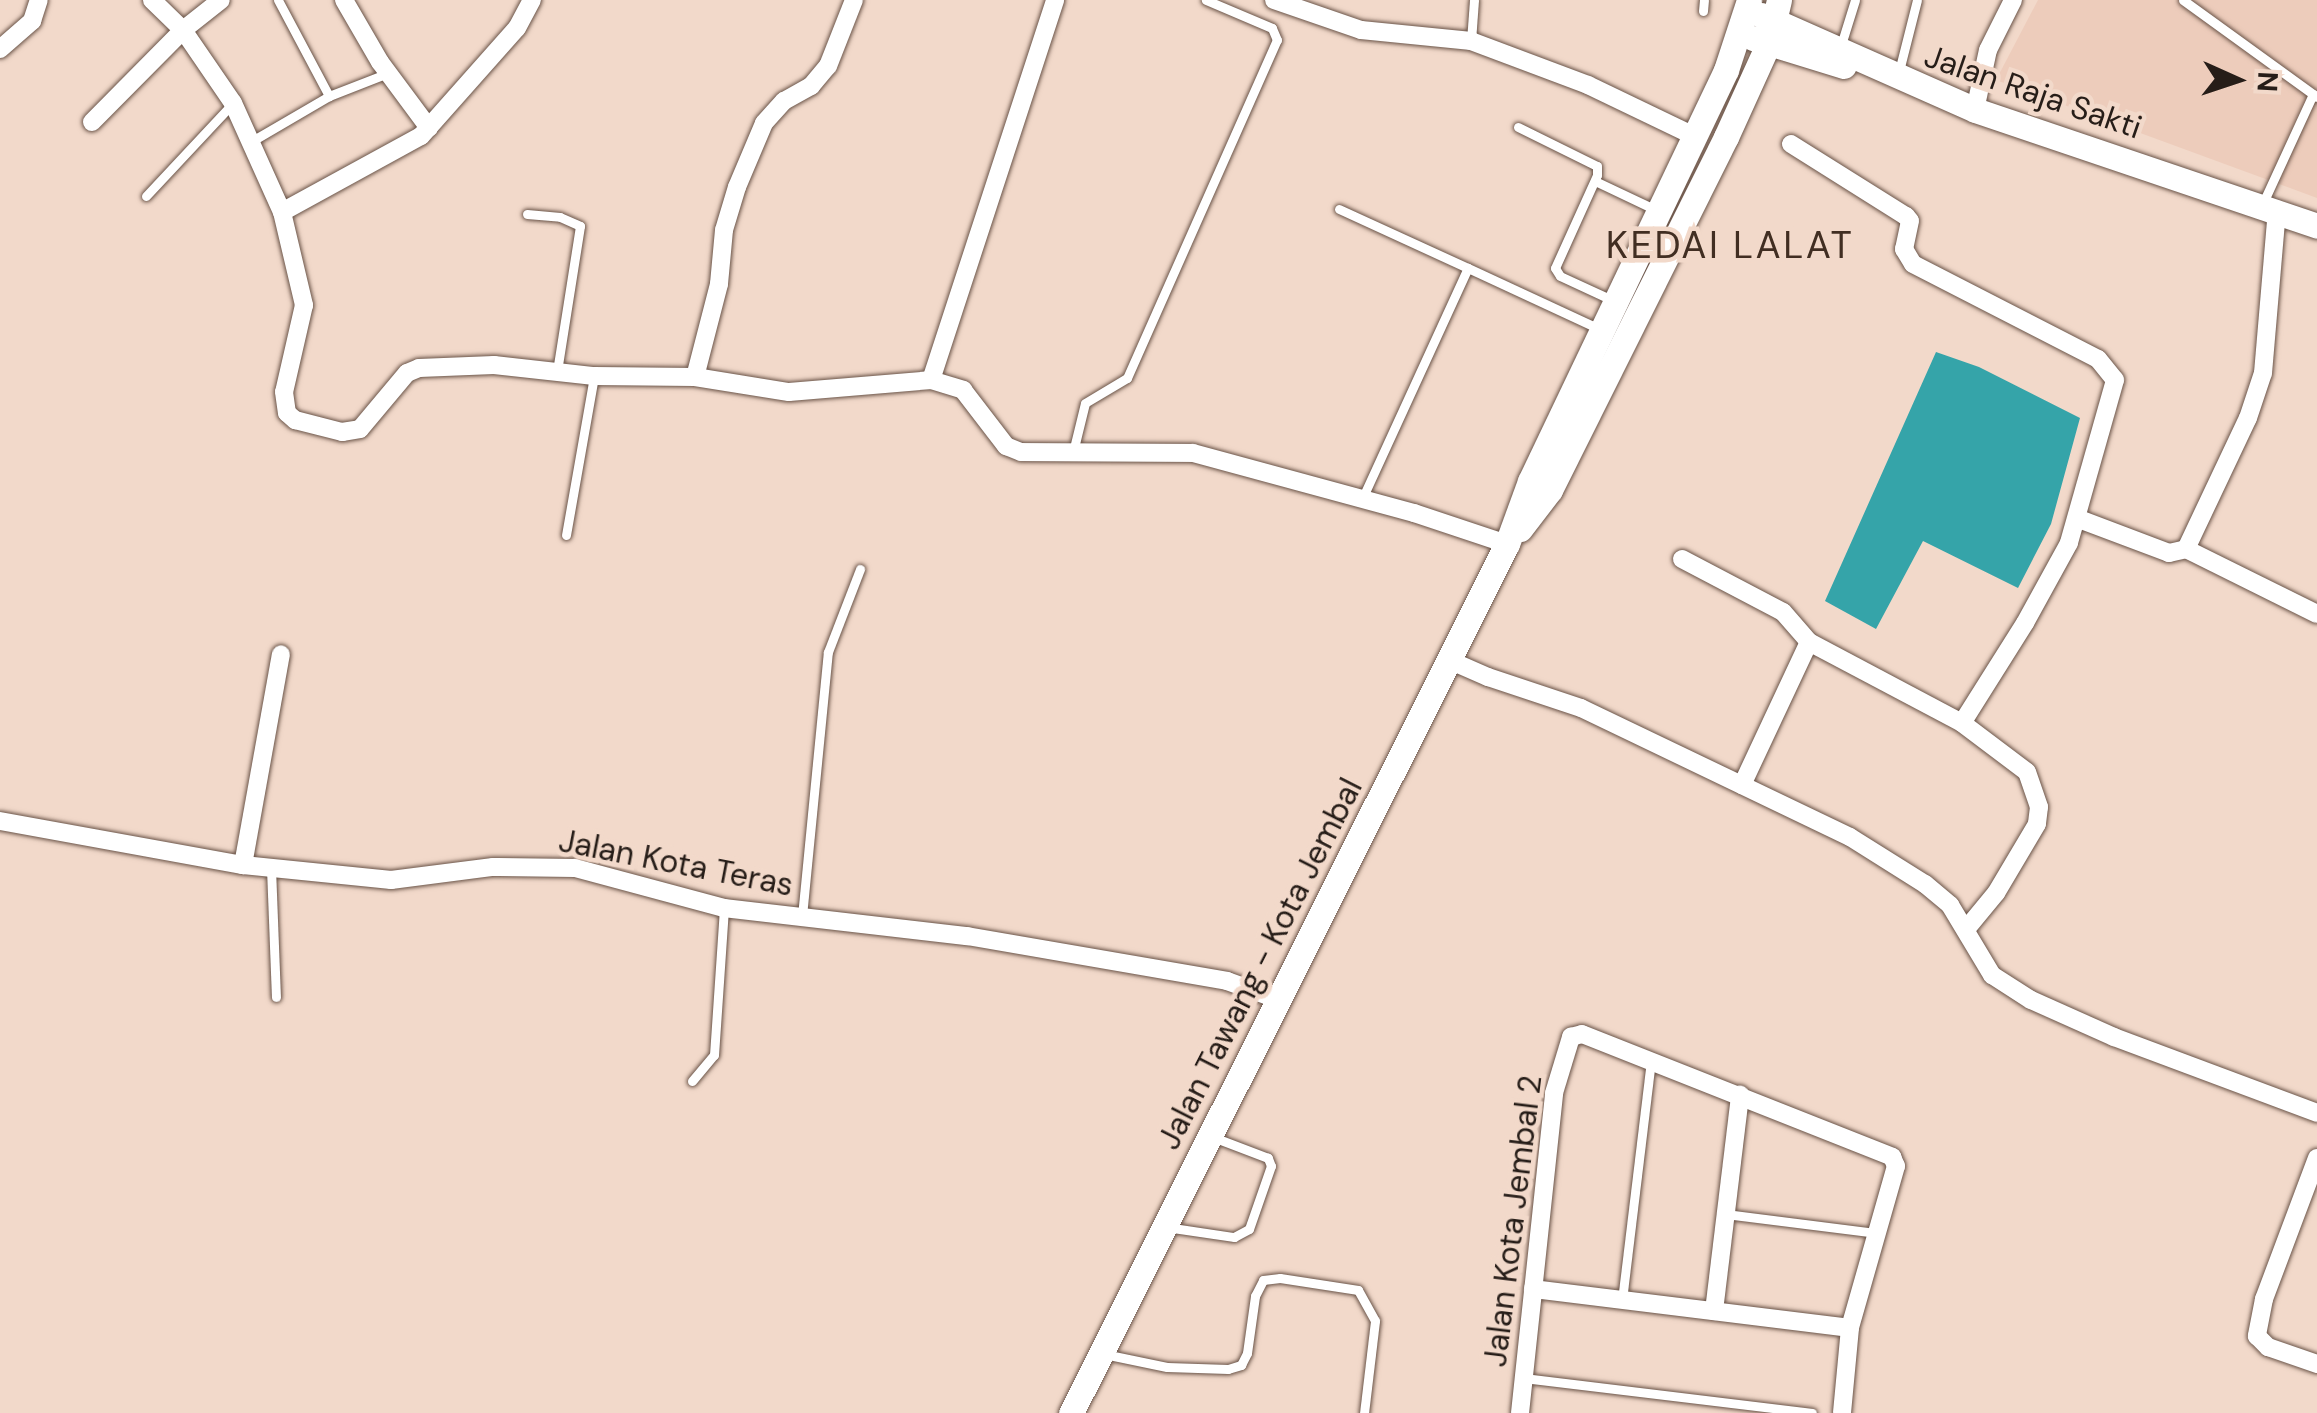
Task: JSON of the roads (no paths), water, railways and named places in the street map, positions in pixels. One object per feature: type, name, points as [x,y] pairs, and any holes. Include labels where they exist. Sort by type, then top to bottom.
[{"type":"main road","name":"Jalan Raja Sakti","points":[[1745,15],[1779,16],[1832,52],[1975,110],[2317,226]]},
{"type":"main road","name":"Jalan Tawang - Kota Jembal","points":[[1071,1413],[1508,544],[1530,482],[1696,137],[1745,15]]},
{"type":"main road","points":[[1756,74],[1832,52],[1812,30],[1779,16]]},
{"type":"main road","name":"Jalan Tawang - Kota Jembal","points":[[1508,544],[1550,490],[1756,74],[1779,16]]},
{"type":"street","points":[[0,49],[32,22],[38,0]]},
{"type":"street","points":[[152,0],[183,30],[233,103],[282,212],[304,305],[284,392],[288,413],[295,420],[342,432],[360,429],[407,372],[419,368],[494,365],[556,374],[696,378],[789,392],[931,380],[963,390],[1006,446],[1072,454],[1193,453],[1508,544]]},
{"type":"street","points":[[92,122],[183,30],[221,0]]},
{"type":"street","points":[[344,0],[388,73],[429,128]]},
{"type":"street","points":[[282,212],[429,128],[517,28],[532,0]]},
{"type":"street","points":[[696,378],[720,284],[724,230],[764,123],[784,101],[812,86],[828,66],[854,0]]},
{"type":"street","points":[[931,380],[1054,0]]},
{"type":"street","points":[[1274,0],[1361,30],[1472,40],[1588,85],[1696,137]]},
{"type":"street","points":[[1975,110],[1988,50],[2013,0]]},
{"type":"street","points":[[1791,144],[1906,216],[1910,230],[1904,249],[1912,264],[2109,369],[2115,380],[2079,519],[2026,623],[1962,723]]},
{"type":"street","points":[[2186,549],[2248,418],[2263,374],[2269,208]]},
{"type":"street","points":[[2079,519],[2169,553],[2186,549],[2317,614]]},
{"type":"street","points":[[1682,560],[1783,612],[1809,642],[1962,723],[2027,772],[2040,807],[2024,850],[1967,928]]},
{"type":"street","points":[[1742,786],[1809,642]]},
{"type":"street","points":[[243,865],[281,654]]},
{"type":"street","points":[[1449,660],[1488,678],[1582,708],[1850,838],[1925,884],[1967,928],[1992,975],[2030,1000],[2114,1038],[2317,1113]]},
{"type":"street","name":"Jalan Kota Teras","points":[[0,821],[243,865],[391,880],[493,867],[575,868],[724,908],[967,936],[1227,981],[1277,999]]},
{"type":"street","name":"Jalan Kota Jembal 2","points":[[1520,1413],[1554,1093],[1570,1037],[1594,1036],[1651,1059]]},
{"type":"street","points":[[1651,1059],[1892,1156],[1896,1166],[1850,1328],[1842,1413]]},
{"type":"street","points":[[1714,1311],[1740,1095]]},
{"type":"street","points":[[2317,1158],[2264,1299],[2256,1336],[2278,1352],[2317,1364]]},
{"type":"street","points":[[1533,1290],[1850,1328]]},
{"type":"lane","points":[[278,0],[329,96]]},
{"type":"lane","points":[[1072,454],[1085,403],[1127,378],[1277,40],[1272,28],[1231,5],[1206,0]]},
{"type":"lane","points":[[1472,40],[1474,0]]},
{"type":"lane","points":[[1832,52],[1855,0]]},
{"type":"lane","points":[[1897,79],[1917,0]]},
{"type":"lane","points":[[2183,0],[2315,96],[2269,208]]},
{"type":"lane","points":[[252,141],[329,96],[388,73]]},
{"type":"lane","points":[[146,196],[233,103]]},
{"type":"lane","points":[[1518,127],[1593,163],[1598,170],[1555,268],[1560,276],[1616,302]]},
{"type":"lane","points":[[1595,181],[1660,212]]},
{"type":"lane","points":[[1339,209],[1603,330]]},
{"type":"lane","points":[[528,214],[560,217],[580,226],[556,374]]},
{"type":"lane","points":[[1362,499],[1468,268]]},
{"type":"lane","points":[[566,535],[594,376]]},
{"type":"lane","points":[[802,918],[828,652],[860,569]]},
{"type":"lane","points":[[271,868],[276,997]]},
{"type":"lane","points":[[692,1080],[714,1055],[724,908]]},
{"type":"lane","points":[[1622,1300],[1651,1059]]},
{"type":"lane","points":[[1166,1227],[1234,1237],[1248,1229],[1271,1166],[1268,1158],[1210,1136]]},
{"type":"lane","points":[[1726,1214],[1877,1234]]},
{"type":"lane","points":[[1102,1354],[1167,1367],[1228,1370],[1241,1365],[1247,1354],[1262,1280],[1280,1278],[1358,1290],[1375,1321],[1364,1413]]},
{"type":"lane","points":[[1524,1378],[1812,1413]]},
{"type":"water","points":[[1936,352],[1979,367],[2080,418],[2051,524],[2018,588],[1923,541],[1876,629],[1825,601]]},
{"type":"district","name":"KEDAI LALAT","points":[[1730,246]]}]
